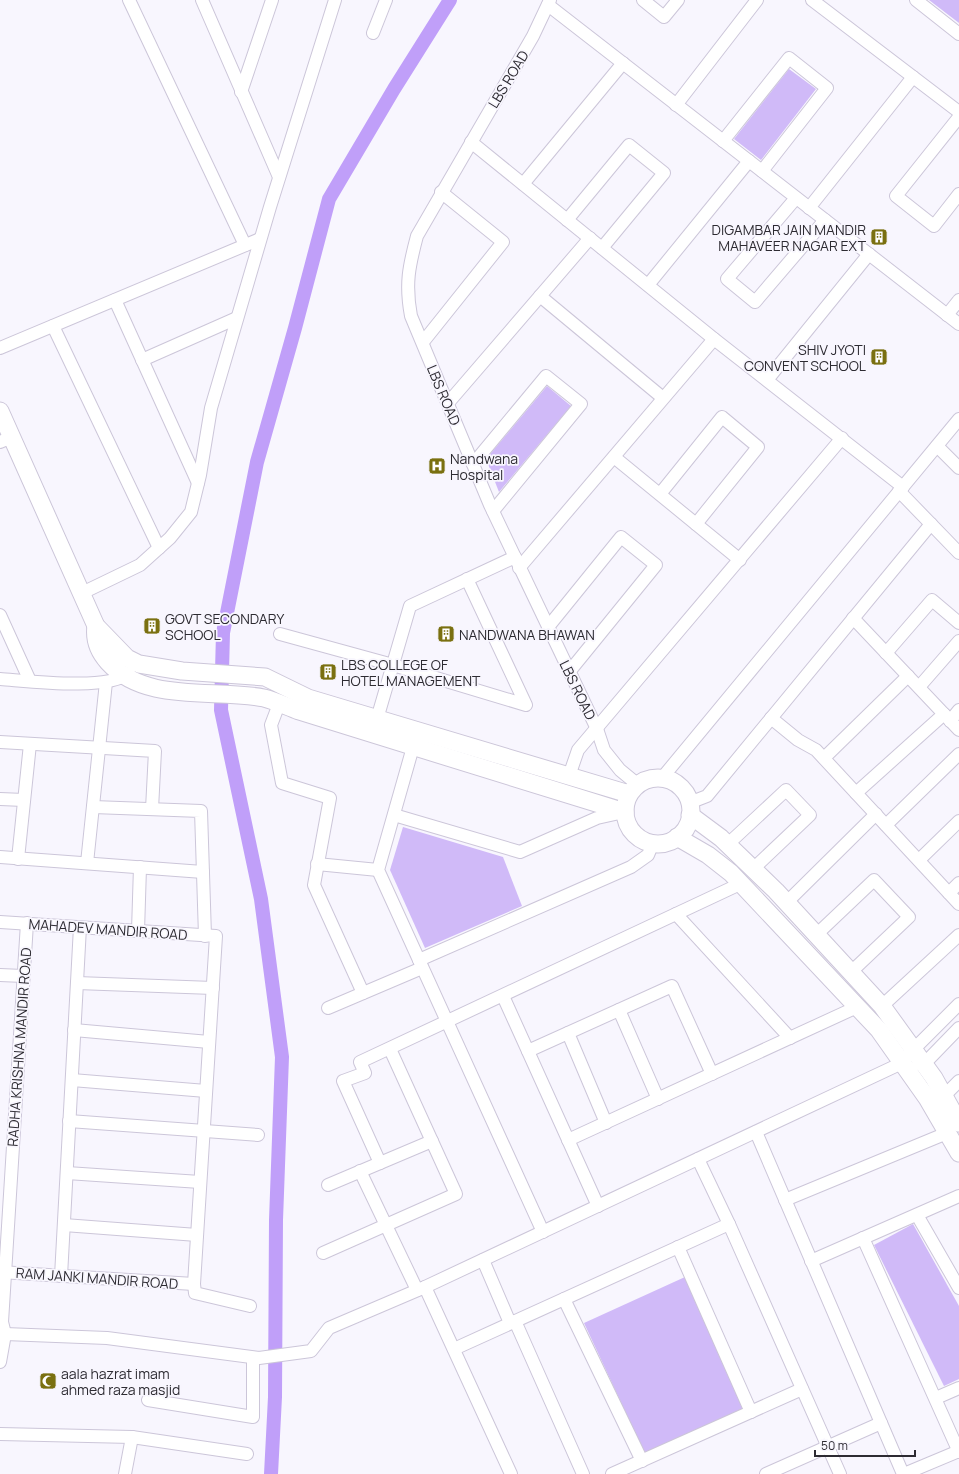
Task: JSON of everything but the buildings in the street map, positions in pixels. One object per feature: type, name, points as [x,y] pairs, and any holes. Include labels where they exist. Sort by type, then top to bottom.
[{"type":"street","points":[[129,0],[245,245]]},
{"type":"street","points":[[202,0],[279,176]]},
{"type":"street","points":[[242,92],[272,0]]},
{"type":"street","points":[[82,593],[140,565],[170,538],[190,512],[198,482],[211,408],[260,239],[334,0]]},
{"type":"street","points":[[373,33],[386,0]]},
{"type":"street","points":[[643,0],[664,17],[678,0]]},
{"type":"street","points":[[676,105],[757,0]]},
{"type":"street","points":[[812,0],[959,112]]},
{"type":"street","points":[[916,0],[959,34]]},
{"type":"street","points":[[549,3],[622,63],[959,324]]},
{"type":"street","name":"LBS ROAD","points":[[549,3],[533,36],[441,192],[417,236],[409,265],[407,293],[412,316],[422,342],[493,511],[597,729],[604,750],[633,789]]},
{"type":"street","points":[[723,142],[789,58],[827,88],[762,171]]},
{"type":"street","points":[[523,184],[622,63]]},
{"type":"street","points":[[809,208],[913,77]]},
{"type":"street","points":[[959,117],[896,196],[934,226],[959,194]]},
{"type":"street","points":[[471,142],[648,286],[842,438],[901,489],[931,524],[959,553]]},
{"type":"street","points":[[567,220],[629,145],[664,173],[602,248]]},
{"type":"street","points":[[648,286],[749,162]]},
{"type":"street","points":[[422,342],[503,242],[441,192]]},
{"type":"street","points":[[796,198],[727,279],[755,302],[825,220]]},
{"type":"street","points":[[448,403],[590,238]]},
{"type":"street","points":[[0,348],[260,239]]},
{"type":"street","points":[[767,380],[869,254]]},
{"type":"street","points":[[540,296],[663,398]]},
{"type":"street","points":[[115,300],[198,482]]},
{"type":"street","points":[[947,315],[959,300]]},
{"type":"street","points":[[142,360],[237,318]]},
{"type":"street","points":[[53,326],[159,548]]},
{"type":"street","points":[[377,719],[410,606],[468,579],[517,562],[614,456],[714,338]]},
{"type":"street","points":[[473,464],[546,376],[581,404],[493,511]]},
{"type":"street","points":[[0,411],[6,440],[82,593],[96,626],[127,658],[139,664],[182,671],[265,678],[308,698],[377,719],[415,739],[625,812]]},
{"type":"street","points":[[660,494],[722,418],[752,442],[758,447],[696,524]]},
{"type":"street","points":[[662,778],[959,419]]},
{"type":"street","points":[[569,776],[578,750],[842,438]]},
{"type":"street","points":[[937,446],[959,468]]},
{"type":"street","points":[[614,456],[740,560]]},
{"type":"street","points":[[931,524],[707,796],[690,809],[686,828],[678,837],[666,843],[653,843],[641,839],[631,831],[625,819],[625,812],[633,789],[649,779],[662,778],[674,782],[684,791],[690,809],[753,869],[882,1006],[914,1049],[944,1096],[959,1153]]},
{"type":"street","points":[[548,627],[621,537],[656,565],[569,672]]},
{"type":"street","points":[[280,634],[392,664],[526,705],[468,579]]},
{"type":"street","points":[[886,653],[932,600],[959,623]]},
{"type":"street","points":[[0,615],[30,681]]},
{"type":"street","points":[[853,618],[959,730]]},
{"type":"street","points":[[96,626],[95,635],[100,654],[115,670],[138,684],[180,692],[272,701],[415,739],[569,776],[633,789]]},
{"type":"street","points":[[919,687],[959,641]]},
{"type":"street","points":[[0,679],[72,683],[106,682],[125,676],[139,664]]},
{"type":"street","points":[[824,758],[908,676]]},
{"type":"street","points":[[87,864],[106,682]]},
{"type":"street","points":[[272,701],[271,725],[282,783],[330,798],[314,885],[363,993]]},
{"type":"street","points":[[856,793],[947,717],[959,710]]},
{"type":"street","points":[[771,718],[798,740],[816,750],[959,904]]},
{"type":"street","points":[[415,739],[378,870],[542,1232]]},
{"type":"street","points":[[0,742],[155,751],[152,809]]},
{"type":"street","points":[[18,859],[30,744]]},
{"type":"street","points":[[886,825],[959,754]]},
{"type":"street","points":[[728,844],[786,790],[810,815],[753,869]]},
{"type":"street","points":[[0,799],[24,800]]},
{"type":"street","points":[[93,806],[201,811],[203,872],[211,936],[213,988],[194,1284],[195,1294],[250,1306]]},
{"type":"street","points":[[394,815],[520,852],[598,818],[625,812]]},
{"type":"street","points":[[786,903],[876,814]]},
{"type":"street","points":[[919,860],[959,821]]},
{"type":"street","points":[[678,837],[708,855],[740,884],[858,1007],[879,1030],[927,1098],[953,1128]]},
{"type":"street","points":[[328,1008],[631,867],[648,855],[653,843]]},
{"type":"street","points":[[0,857],[203,872]]},
{"type":"street","points":[[317,864],[378,870]]},
{"type":"street","points":[[138,931],[140,867]]},
{"type":"street","points":[[816,935],[874,880],[909,917],[851,972]]},
{"type":"street","points":[[949,893],[959,883]]},
{"type":"street","points":[[380,1163],[343,1081],[365,1073],[360,1062],[740,884]]},
{"type":"street","points":[[676,914],[790,1038]]},
{"type":"street","name":"MAHADEV MANDIR ROAD","points":[[0,922],[211,936]]},
{"type":"street","name":"RADHA KRISHNA MANDIR ROAD","points":[[0,1362],[5,1334],[1,1322],[6,1169],[23,976],[26,924]]},
{"type":"street","points":[[61,1276],[80,927]]},
{"type":"street","points":[[882,1006],[959,935]]},
{"type":"street","points":[[0,975],[23,976]]},
{"type":"street","points":[[77,983],[213,988]]},
{"type":"street","points":[[528,1051],[672,986],[712,1074]]},
{"type":"street","points":[[503,996],[598,1206]]},
{"type":"street","points":[[5,1334],[107,1338],[256,1358],[311,1351],[329,1328],[421,1289],[902,1063],[959,1004]]},
{"type":"street","points":[[568,1140],[858,1007]]},
{"type":"street","points":[[619,1010],[658,1099]]},
{"type":"street","points":[[902,1063],[924,1064],[959,1028]]},
{"type":"street","points":[[74,1030],[209,1042]]},
{"type":"street","points":[[568,1033],[606,1123]]},
{"type":"street","points":[[323,1253],[456,1194],[390,1049]]},
{"type":"street","points":[[72,1080],[206,1091]]},
{"type":"street","points":[[944,1096],[959,1081]]},
{"type":"street","points":[[69,1121],[258,1135]]},
{"type":"street","points":[[785,1200],[953,1128]]},
{"type":"street","points":[[756,1132],[904,1474],[959,1451],[863,1238]]},
{"type":"street","points":[[328,1185],[432,1141]]},
{"type":"street","points":[[698,1159],[840,1474]]},
{"type":"street","points":[[360,1171],[386,1224],[454,1349],[512,1474]]},
{"type":"street","points":[[67,1173],[200,1182]]},
{"type":"street","points":[[811,1261],[959,1196]]},
{"type":"street","points":[[916,1215],[959,1288]]},
{"type":"street","points":[[454,1349],[728,1224]]},
{"type":"street","points":[[64,1225],[197,1235]]},
{"type":"street","points":[[678,1247],[751,1412]]},
{"type":"street","points":[[482,1260],[583,1474]]},
{"type":"street","name":"RAM JANKI MANDIR ROAD","points":[[2,1272],[194,1284]]},
{"type":"street","points":[[564,1299],[642,1461]]},
{"type":"street","points":[[148,1400],[253,1417],[256,1358]]},
{"type":"street","points":[[936,1398],[959,1388]]},
{"type":"street","points":[[612,1474],[802,1389]]},
{"type":"street","points":[[766,1474],[881,1423]]},
{"type":"street","points":[[0,1434],[132,1437],[247,1454]]},
{"type":"street","points":[[125,1474],[132,1437]]},
{"type":"shaded area","points":[[929,0],[959,0],[959,23]]},
{"type":"shaded area","points":[[789,69],[816,89],[761,160],[734,139]]},
{"type":"shaded area","points":[[547,386],[571,406],[499,492],[486,459]]},
{"type":"shaded area","points":[[403,827],[503,857],[522,906],[425,948],[390,870]]},
{"type":"shaded area","points":[[913,1224],[959,1306],[959,1379],[944,1386],[874,1245]]},
{"type":"shaded area","points":[[685,1277],[746,1408],[645,1454],[584,1323]]},
{"type":"waterway","points":[[271,1474],[275,1397],[276,1220],[282,1057],[261,899],[221,710],[223,633],[257,462],[295,328],[329,199],[394,89],[450,0]]},
{"type":"place","name":"DIGAMBAR JAIN MANDIR MAHAVEER NAGAR EXT","points":[[879,237]]},
{"type":"place","name":"SHIV JYOTI CONVENT SCHOOL","points":[[879,357]]},
{"type":"place","name":"Nandwana Hospital","points":[[437,466]]},
{"type":"place","name":"GOVT SECONDARY SCHOOL","points":[[152,626]]},
{"type":"place","name":"NANDWANA BHAWAN","points":[[446,634]]},
{"type":"place","name":"LBS COLLEGE OF HOTEL MANAGEMENT","points":[[328,672]]},
{"type":"place","name":"aala hazrat imam ahmed raza masjid","points":[[48,1381]]}]
